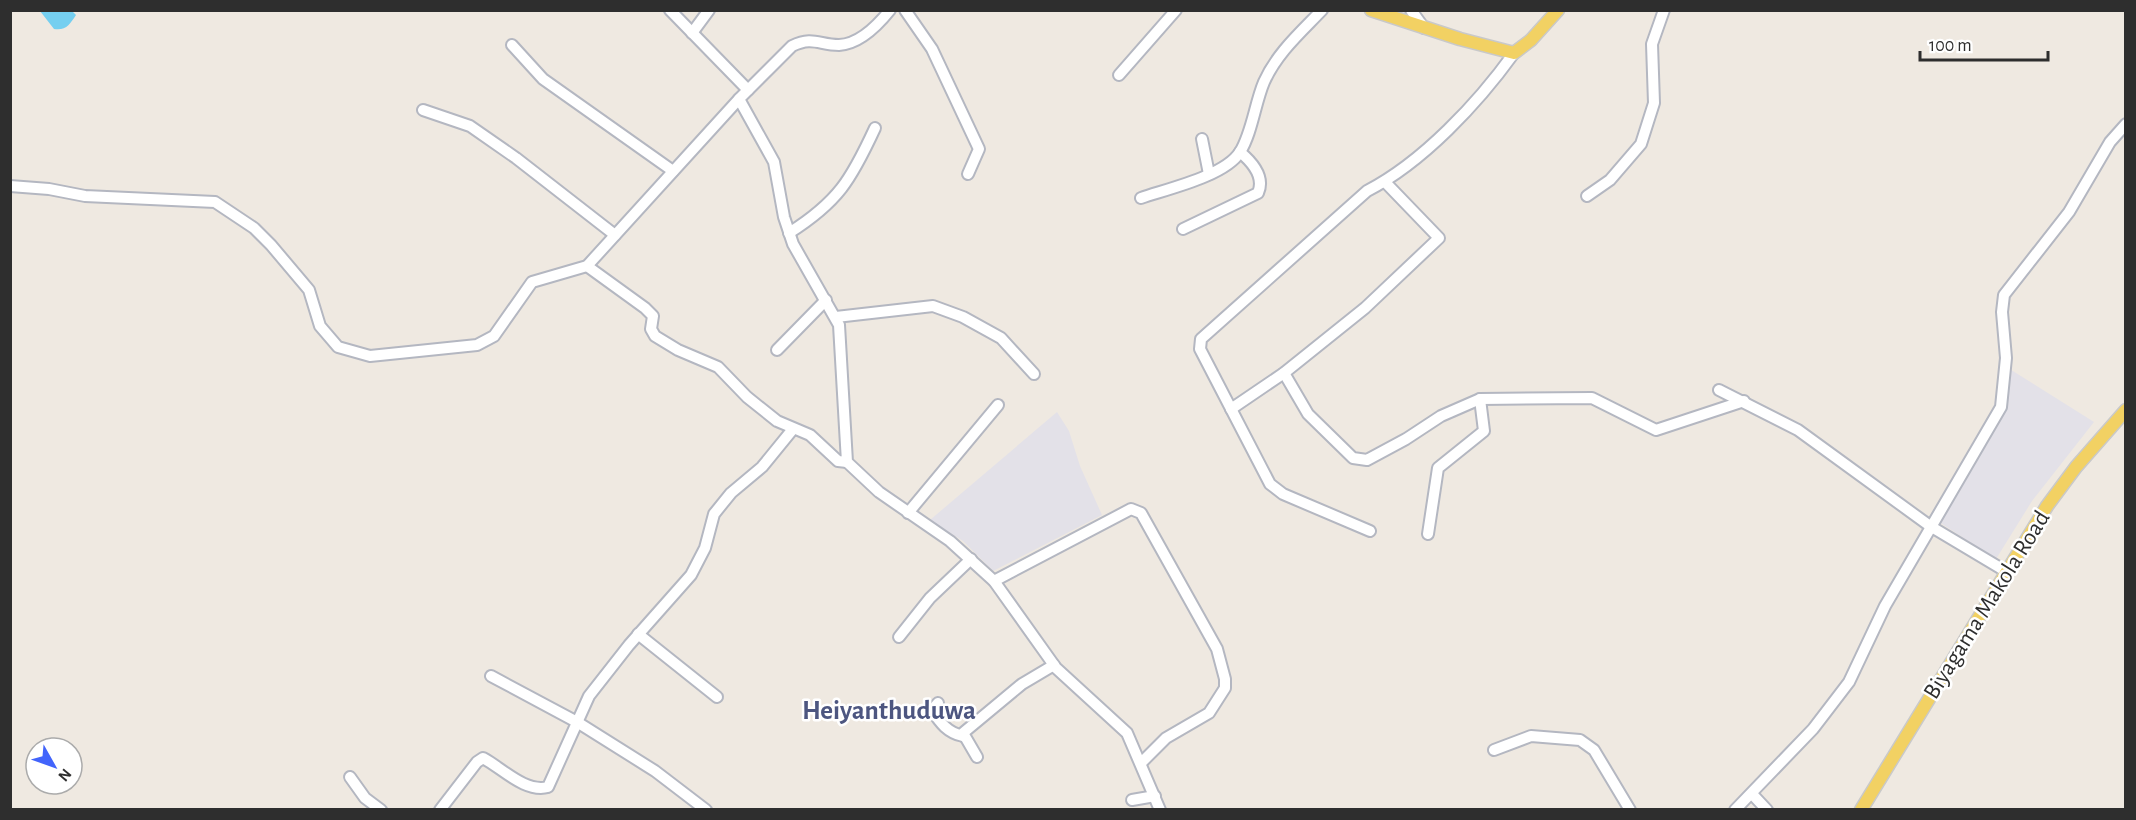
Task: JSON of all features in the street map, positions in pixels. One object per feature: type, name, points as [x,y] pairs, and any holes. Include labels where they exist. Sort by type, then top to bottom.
[{"type":"main road","points":[[1371,10],[1424,28],[1514,52],[1531,40],[1558,10]]},
{"type":"main road","name":"Biyagama Makola Road","points":[[1862,810],[2047,506],[2076,467],[2126,410]]},
{"type":"street","points":[[670,10],[748,90]]},
{"type":"street","points":[[692,33],[709,10]]},
{"type":"street","points":[[10,186],[49,189],[85,196],[214,202],[254,228],[271,245],[309,290],[320,326],[338,347],[370,356],[477,345],[494,336],[532,282],[587,266],[739,99],[792,46],[802,41],[815,40],[839,45],[849,42],[871,31],[890,10]]},
{"type":"street","points":[[905,10],[932,48],[979,149],[968,174]]},
{"type":"street","points":[[1119,75],[1176,10]]},
{"type":"street","points":[[1141,198],[1209,174],[1229,163],[1240,152],[1264,83],[1278,55],[1322,10]]},
{"type":"street","points":[[1411,10],[1424,28]]},
{"type":"street","points":[[1587,196],[1610,180],[1641,144],[1654,103],[1652,44],[1664,10]]},
{"type":"street","points":[[512,45],[543,79],[673,171]]},
{"type":"street","points":[[1370,531],[1283,494],[1270,484],[1200,349],[1201,339],[1367,191],[1384,182],[1449,129],[1488,90],[1514,52]]},
{"type":"street","points":[[739,99],[774,162],[789,233],[836,317],[840,334],[847,462]]},
{"type":"street","points":[[423,110],[470,126],[516,158],[615,235]]},
{"type":"street","points":[[1736,810],[1813,729],[1849,682],[1885,606],[2001,407],[2006,358],[2002,312],[2004,295],[2069,212],[2110,142],[2126,124]]},
{"type":"street","points":[[789,233],[820,213],[837,197],[875,128]]},
{"type":"street","points":[[1202,139],[1209,174]]},
{"type":"street","points":[[1183,229],[1258,193],[1260,182],[1254,165],[1240,152]]},
{"type":"street","points":[[1231,409],[1284,373],[1365,308],[1439,238],[1384,182]]},
{"type":"street","points":[[587,266],[653,316],[651,329],[655,336],[678,350],[718,367],[747,397],[777,421],[810,435],[838,461],[847,462],[879,492],[950,541],[994,581],[1054,665],[1117,722],[1127,734],[1142,763],[1160,810]]},
{"type":"street","points":[[777,350],[826,300]]},
{"type":"street","points":[[836,317],[933,306],[963,317],[1001,339],[1035,374]]},
{"type":"street","points":[[1284,373],[1308,414],[1353,458],[1367,460],[1406,440],[1441,416],[1480,399],[1592,398],[1656,430],[1744,401]]},
{"type":"street","points":[[1719,390],[1798,430],[1930,526],[2007,572]]},
{"type":"street","points":[[1428,534],[1438,468],[1484,431],[1480,399]]},
{"type":"street","points":[[908,513],[998,405]]},
{"type":"street","points":[[440,810],[477,762],[483,758],[528,785],[540,789],[548,787],[590,696],[638,634],[690,575],[705,548],[714,514],[731,493],[762,467],[793,429]]},
{"type":"street","points":[[994,581],[1131,509],[1141,513],[1217,649],[1225,679],[1225,688],[1209,713],[1166,738],[1142,763]]},
{"type":"street","points":[[899,637],[930,598],[970,559]]},
{"type":"street","points":[[638,634],[717,697]]},
{"type":"street","points":[[963,736],[966,730],[984,714],[1022,684],[1054,665]]},
{"type":"street","points":[[491,676],[577,722],[655,771],[706,810]]},
{"type":"street","points":[[938,702],[932,710],[951,734],[963,736],[976,757]]},
{"type":"street","points":[[1494,750],[1531,736],[1580,740],[1594,750],[1630,810]]},
{"type":"street","points":[[350,777],[364,798],[381,810]]},
{"type":"street","points":[[1752,794],[1767,810]]},
{"type":"street","points":[[1132,801],[1155,796]]},
{"type":"shaded area","points":[[2008,368],[2094,422],[2032,501],[1996,559],[1936,520],[2006,400]]},
{"type":"shaded area","points":[[1057,412],[1069,431],[1080,466],[1102,515],[993,571],[963,541],[930,520]]},
{"type":"water","points":[[40,11],[72,11],[76,15],[65,28],[54,29]]},
{"type":"district","name":"Heiyanthuduwa","points":[[889,710]]}]
